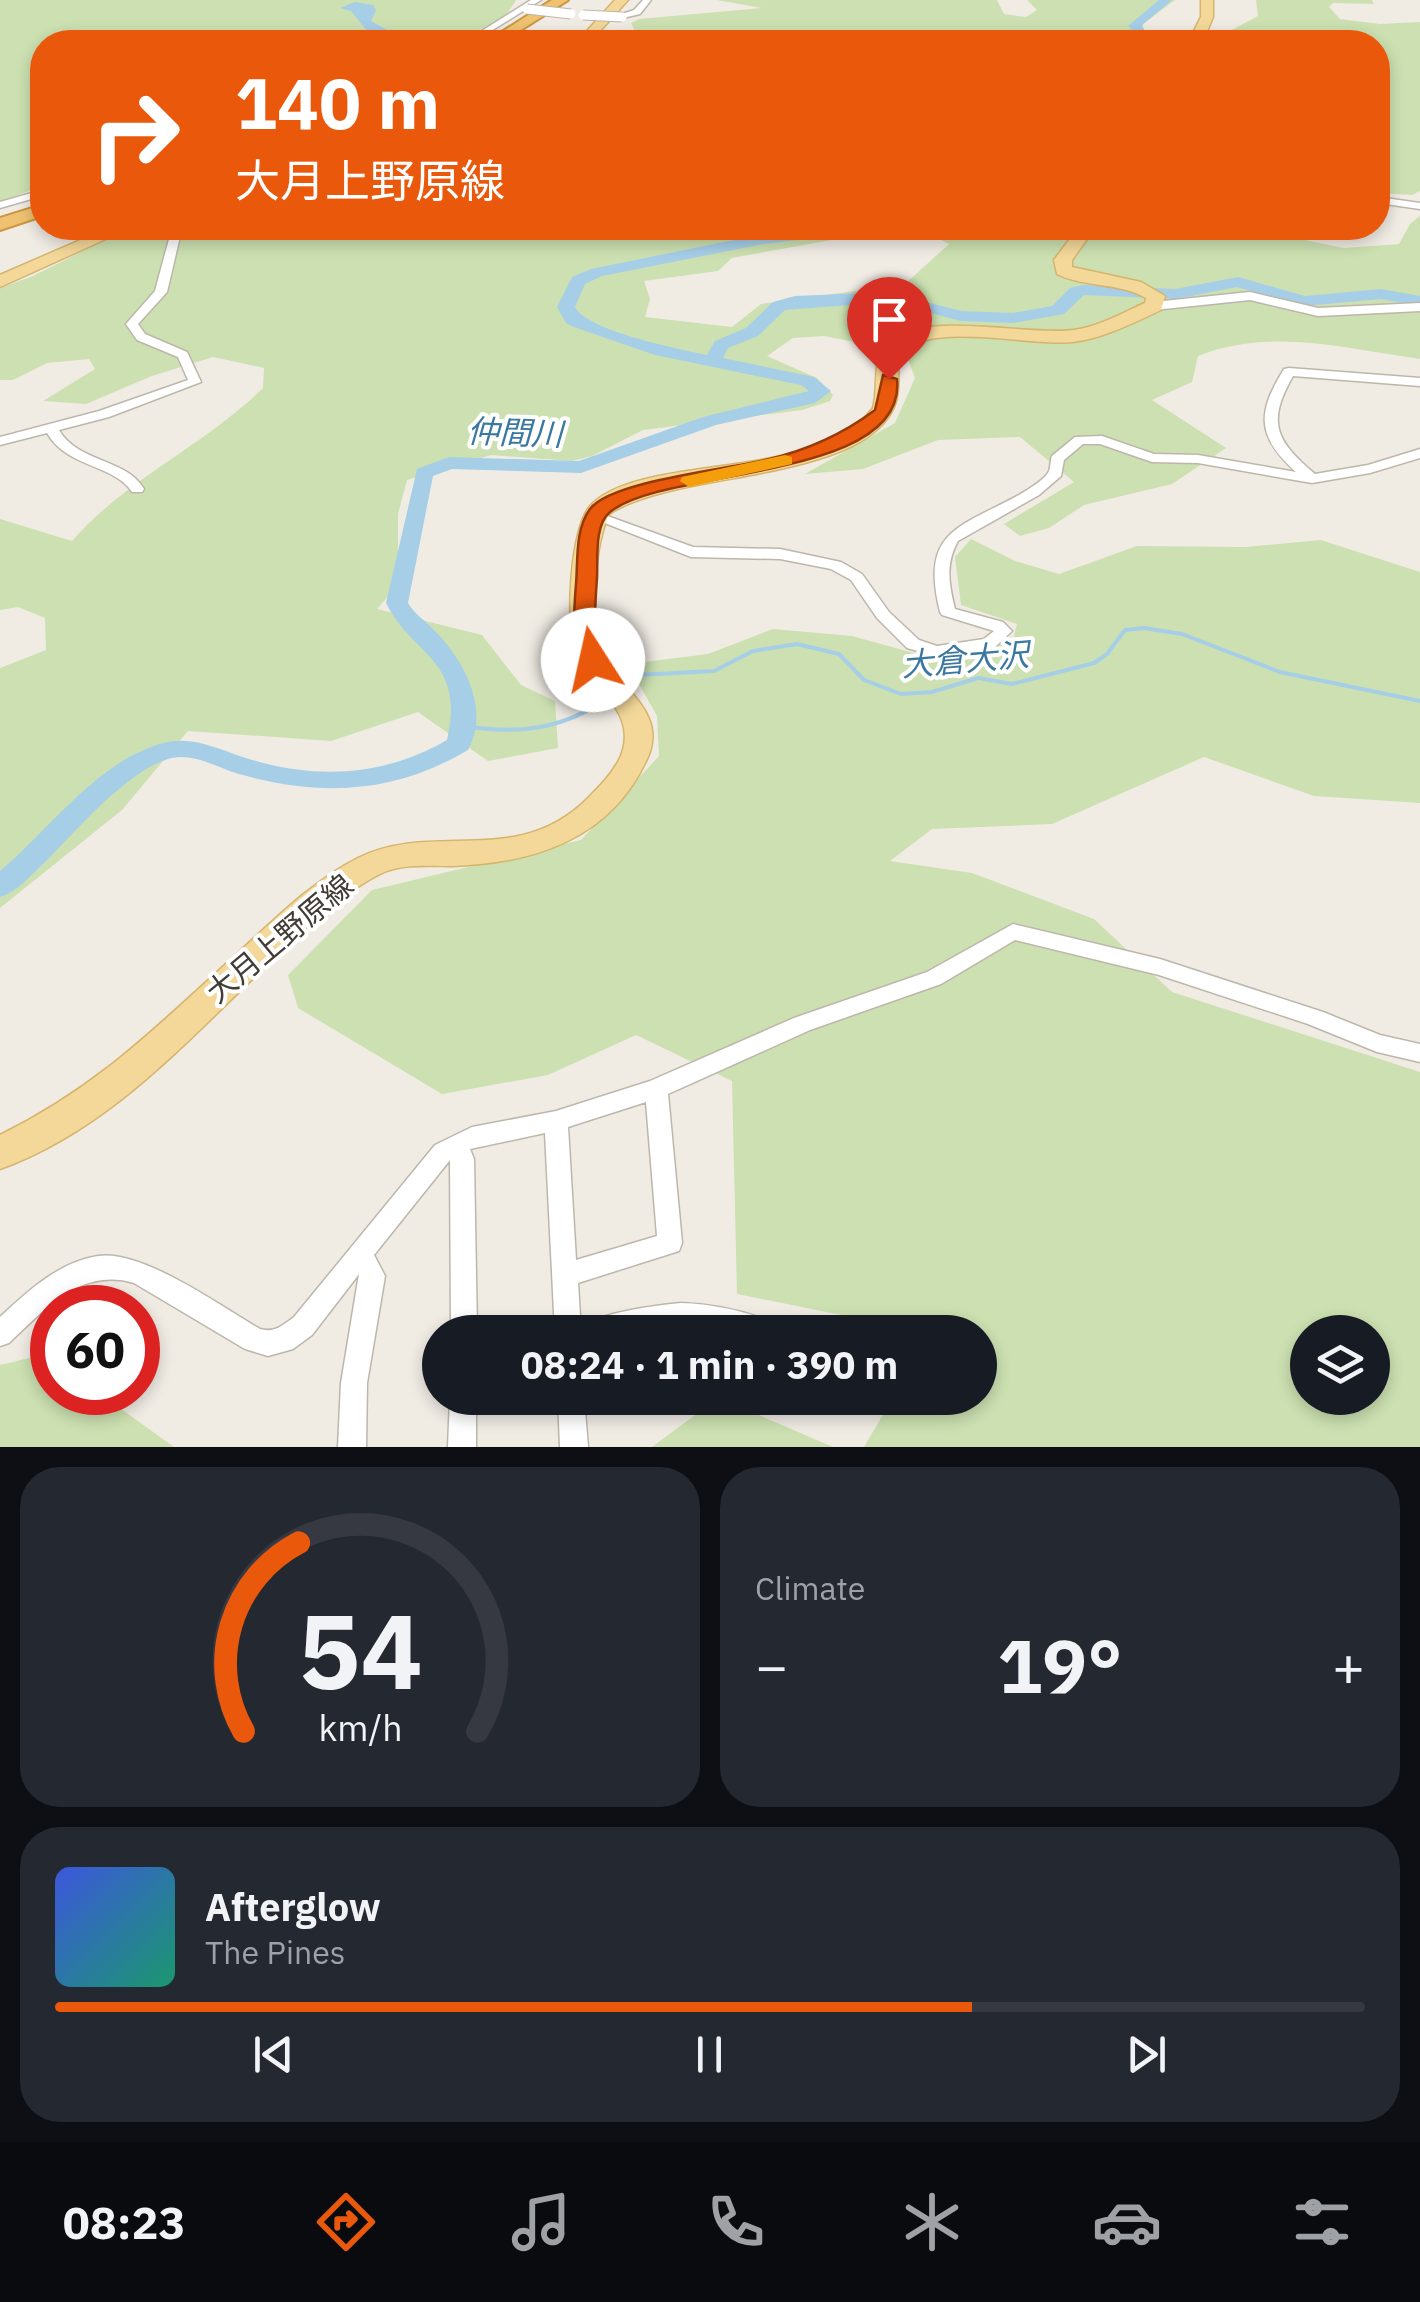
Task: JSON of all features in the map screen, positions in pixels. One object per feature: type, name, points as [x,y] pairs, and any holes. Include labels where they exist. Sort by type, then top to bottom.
[{"type":"highway","points":[[512,30],[561,0]]},
{"type":"highway","points":[[534,30],[577,9]]},
{"type":"highway","points":[[0,216],[30,206]]},
{"type":"highway","points":[[0,224],[30,214]]},
{"type":"main road","points":[[594,30],[622,0]]},
{"type":"main road","points":[[1201,30],[1208,13],[1207,0]]},
{"type":"main road","points":[[0,282],[94,240]]},
{"type":"main road","points":[[594,516],[606,504],[634,492],[773,464],[858,432],[887,406],[887,355],[892,346],[907,339],[936,334],[1079,335],[1155,302],[1142,288],[1084,279],[1063,270],[1063,260],[1077,240]]},
{"type":"main road","name":"大月上野原線","points":[[0,1153],[72,1114],[120,1082],[304,913],[373,864],[404,857],[521,850],[545,843],[586,820],[636,756],[641,729],[631,706],[599,668],[585,642],[589,538],[594,516]]},
{"type":"street","points":[[488,30],[537,0]]},
{"type":"street","points":[[525,8],[577,9],[622,17],[637,12],[647,0]]},
{"type":"street","points":[[0,205],[30,196]]},
{"type":"street","points":[[1390,202],[1420,206]]},
{"type":"street","points":[[0,441],[52,430],[195,382],[183,355],[141,337],[132,324],[161,292],[173,240]]},
{"type":"street","points":[[1155,302],[1250,296],[1318,312],[1420,307]]},
{"type":"street","points":[[1312,478],[1278,450],[1272,435],[1272,398],[1289,372],[1420,382]]},
{"type":"street","points":[[52,430],[67,448],[131,479],[137,489]]},
{"type":"street","points":[[594,516],[690,552],[780,554],[836,565],[858,578],[883,615],[913,644],[936,651],[989,643],[1004,631],[997,625],[948,612],[939,578],[944,550],[952,538],[1034,492],[1056,473],[1056,458],[1080,440],[1102,440],[1152,458],[1212,460],[1312,478],[1370,469],[1420,454]]},
{"type":"street","points":[[0,1334],[63,1279],[96,1266],[123,1265],[254,1340],[268,1344],[284,1340],[302,1326],[361,1256],[428,1166],[457,1145],[472,1137],[556,1121],[656,1089],[802,1024],[934,978],[1013,932],[1160,967],[1315,1018],[1377,1043],[1420,1054]]},
{"type":"street","points":[[564,1275],[670,1243],[656,1089]]},
{"type":"street","points":[[556,1121],[567,1315]]},
{"type":"street","points":[[457,1145],[462,1159],[464,1315]]},
{"type":"street","points":[[352,1447],[354,1383],[373,1276],[361,1256]]},
{"type":"street","points":[[462,1447],[463,1415]]},
{"type":"street","points":[[573,1415],[574,1447]]},
{"type":"green space","points":[[0,0],[516,0],[506,16],[479,30],[30,30],[30,191],[0,202]]},
{"type":"green space","points":[[717,0],[997,0],[1004,14],[1026,17],[1037,10],[1027,0],[1175,0],[1143,24],[1144,30],[634,30],[631,23],[639,19],[762,8]]},
{"type":"green space","points":[[1256,0],[1372,0],[1374,4],[1333,3],[1329,7],[1340,19],[1380,24],[1420,22],[1420,191],[1412,195],[1390,194],[1390,30],[1232,30],[1258,16]]},
{"type":"green space","points":[[1420,216],[1420,359],[1280,342],[1225,347],[1198,356],[1192,382],[1152,400],[1226,448],[1172,484],[1084,505],[1049,528],[1020,536],[1004,524],[1074,482],[1020,437],[938,440],[863,469],[805,474],[895,423],[915,378],[905,352],[824,336],[793,338],[767,356],[817,378],[833,395],[830,401],[802,410],[643,430],[592,456],[572,461],[491,455],[407,480],[398,514],[398,585],[377,609],[482,635],[521,685],[555,701],[558,748],[488,761],[418,712],[331,741],[188,731],[122,810],[0,908],[0,668],[46,650],[45,618],[18,607],[0,610],[0,519],[72,541],[116,499],[263,388],[264,368],[213,357],[152,376],[86,404],[43,401],[95,369],[89,359],[47,363],[13,380],[0,380],[0,288],[105,240],[832,240],[732,258],[718,271],[644,281],[650,299],[645,317],[732,327],[761,304],[905,284],[949,244],[941,240],[1305,240],[1344,248],[1399,244],[1410,224]]},
{"type":"green space","points":[[971,539],[1015,561],[1059,574],[1137,546],[1245,547],[1321,540],[1420,572],[1420,803],[1314,796],[1204,757],[1052,824],[932,829],[890,861],[972,873],[1094,919],[1172,992],[1420,1072],[1420,1447],[864,1447],[883,1415],[997,1415],[997,1315],[841,1315],[737,1294],[732,1081],[636,1035],[548,1075],[442,1094],[298,1008],[288,975],[372,890],[581,840],[659,756],[657,716],[628,664],[708,654],[773,629],[852,636],[943,661],[1013,640],[1017,624],[961,605],[955,557]]},
{"type":"green space","points":[[30,1358],[30,1415],[130,1415],[174,1447],[0,1447],[0,1365]]},
{"type":"green space","points":[[696,1415],[759,1415],[833,1447],[652,1447]]},
{"type":"water","points":[[355,2],[373,5],[376,10],[371,21],[387,30],[366,30],[351,11],[340,8]]},
{"type":"waterway","name":"仲間川","points":[[1138,30],[1134,26],[1166,0]]},
{"type":"waterway","name":"仲間川","points":[[0,887],[103,791],[146,759],[165,751],[193,750],[295,778],[352,781],[406,770],[459,744],[464,714],[455,674],[439,649],[397,603],[424,473],[449,463],[581,467],[710,421],[808,399],[822,391],[807,381],[661,351],[580,323],[572,319],[566,307],[578,281],[597,272],[758,240]]},
{"type":"waterway","points":[[713,361],[721,345],[752,332],[779,306],[795,301],[888,297],[961,316],[1013,318],[1058,310],[1083,290],[1175,294],[1238,282],[1304,301],[1381,294],[1420,301]]},
{"type":"waterway","name":"大倉大沢","points":[[623,687],[638,675],[714,671],[753,651],[797,644],[839,654],[864,680],[901,694],[932,692],[978,678],[1012,684],[1094,663],[1107,654],[1125,630],[1144,628],[1182,634],[1280,672],[1420,701]]},
{"type":"waterway","name":"大倉大沢","points":[[464,726],[504,730],[541,727],[576,716],[611,696]]},
{"type":"slow traffic","points":[[689,481],[785,460]]},
{"type":"route","points":[[593,660],[585,642],[584,609],[590,528],[599,510],[634,492],[773,464],[852,436],[878,418],[887,406],[889,379]]}]
